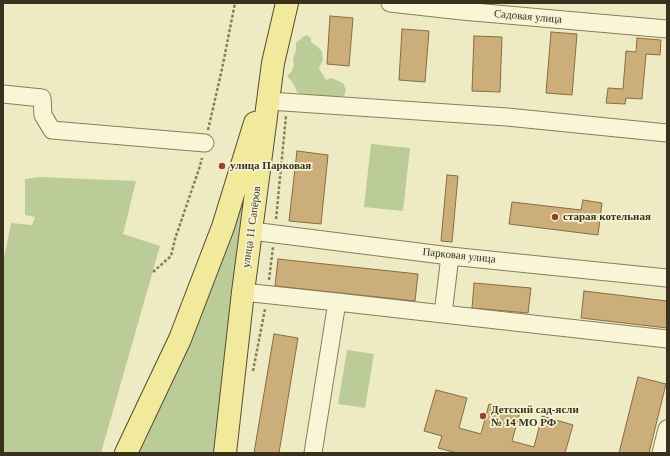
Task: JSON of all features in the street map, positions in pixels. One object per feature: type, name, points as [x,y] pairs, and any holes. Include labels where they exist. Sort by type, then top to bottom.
[{"type":"main road","name":"улица 11 Сапёров","points":[[225,453],[243,292],[252,231],[278,101],[273,63],[287,3]]},
{"type":"main road","points":[[126,453],[180,339],[223,227],[273,63]]},
{"type":"street","name":"Садовая улица","points":[[390,3],[462,11],[667,29]]},
{"type":"street","points":[[3,94],[42,98],[43,115],[52,130],[205,143]]},
{"type":"street","points":[[278,101],[507,117],[667,133]]},
{"type":"street","name":"Парковая улица","points":[[252,231],[450,256],[667,278]]},
{"type":"street","points":[[442,314],[450,256]]},
{"type":"street","points":[[243,292],[667,339]]},
{"type":"street","points":[[313,453],[337,302]]},
{"type":"street","points":[[661,453],[667,430]]},
{"type":"path","points":[[252,378],[268,295],[274,234],[278,101]]},
{"type":"green space","points":[[307,35],[311,38],[311,42],[322,52],[323,60],[319,68],[321,72],[326,80],[331,78],[343,83],[346,90],[344,96],[329,98],[322,95],[308,96],[297,92],[293,83],[287,76],[292,71],[294,65],[293,59],[296,50],[296,43]]},
{"type":"green space","points":[[371,144],[410,148],[403,211],[364,207]]},
{"type":"green space","points":[[252,160],[218,453],[134,453]]},
{"type":"green space","points":[[40,177],[136,181],[123,234],[160,246],[101,453],[3,453],[3,263],[11,223],[32,225],[35,217],[25,215],[25,179]]},
{"type":"green space","points":[[347,350],[374,354],[365,408],[338,404]]},
{"type":"building","points":[[330,16],[353,18],[349,66],[327,64]]},
{"type":"building","points":[[402,29],[429,31],[425,82],[399,80]]},
{"type":"building","points":[[551,32],[577,34],[572,95],[546,93]]},
{"type":"building","points":[[474,36],[502,37],[500,92],[472,91]]},
{"type":"building","points":[[637,38],[661,40],[660,55],[646,54],[642,99],[626,98],[625,104],[606,103],[608,88],[623,89],[626,51],[636,52]]},
{"type":"building","points":[[297,151],[328,155],[321,224],[289,221]]},
{"type":"building","points":[[447,175],[458,176],[452,242],[441,241]]},
{"type":"building","name":"старая котельная","points":[[583,200],[602,203],[598,235],[509,224],[512,202],[581,210]]},
{"type":"building","points":[[278,259],[418,274],[415,301],[275,286]]},
{"type":"building","points":[[474,283],[531,288],[528,313],[472,308]]},
{"type":"building","points":[[584,291],[667,301],[667,328],[581,318]]},
{"type":"building","points":[[274,334],[298,338],[279,453],[254,453]]},
{"type":"building","points":[[638,377],[666,384],[649,453],[619,453]]},
{"type":"building","points":[[436,390],[467,398],[459,428],[481,434],[489,404],[520,412],[512,441],[534,447],[542,416],[573,425],[565,453],[457,453],[438,448],[442,436],[424,431]]},
{"type":"place","name":"улица Парковая","points":[[222,166]]},
{"type":"place","name":"старая котельная","points":[[555,217]]},
{"type":"place","name":"Детский сад-ясли № 14 МО РФ","points":[[483,416]]}]
